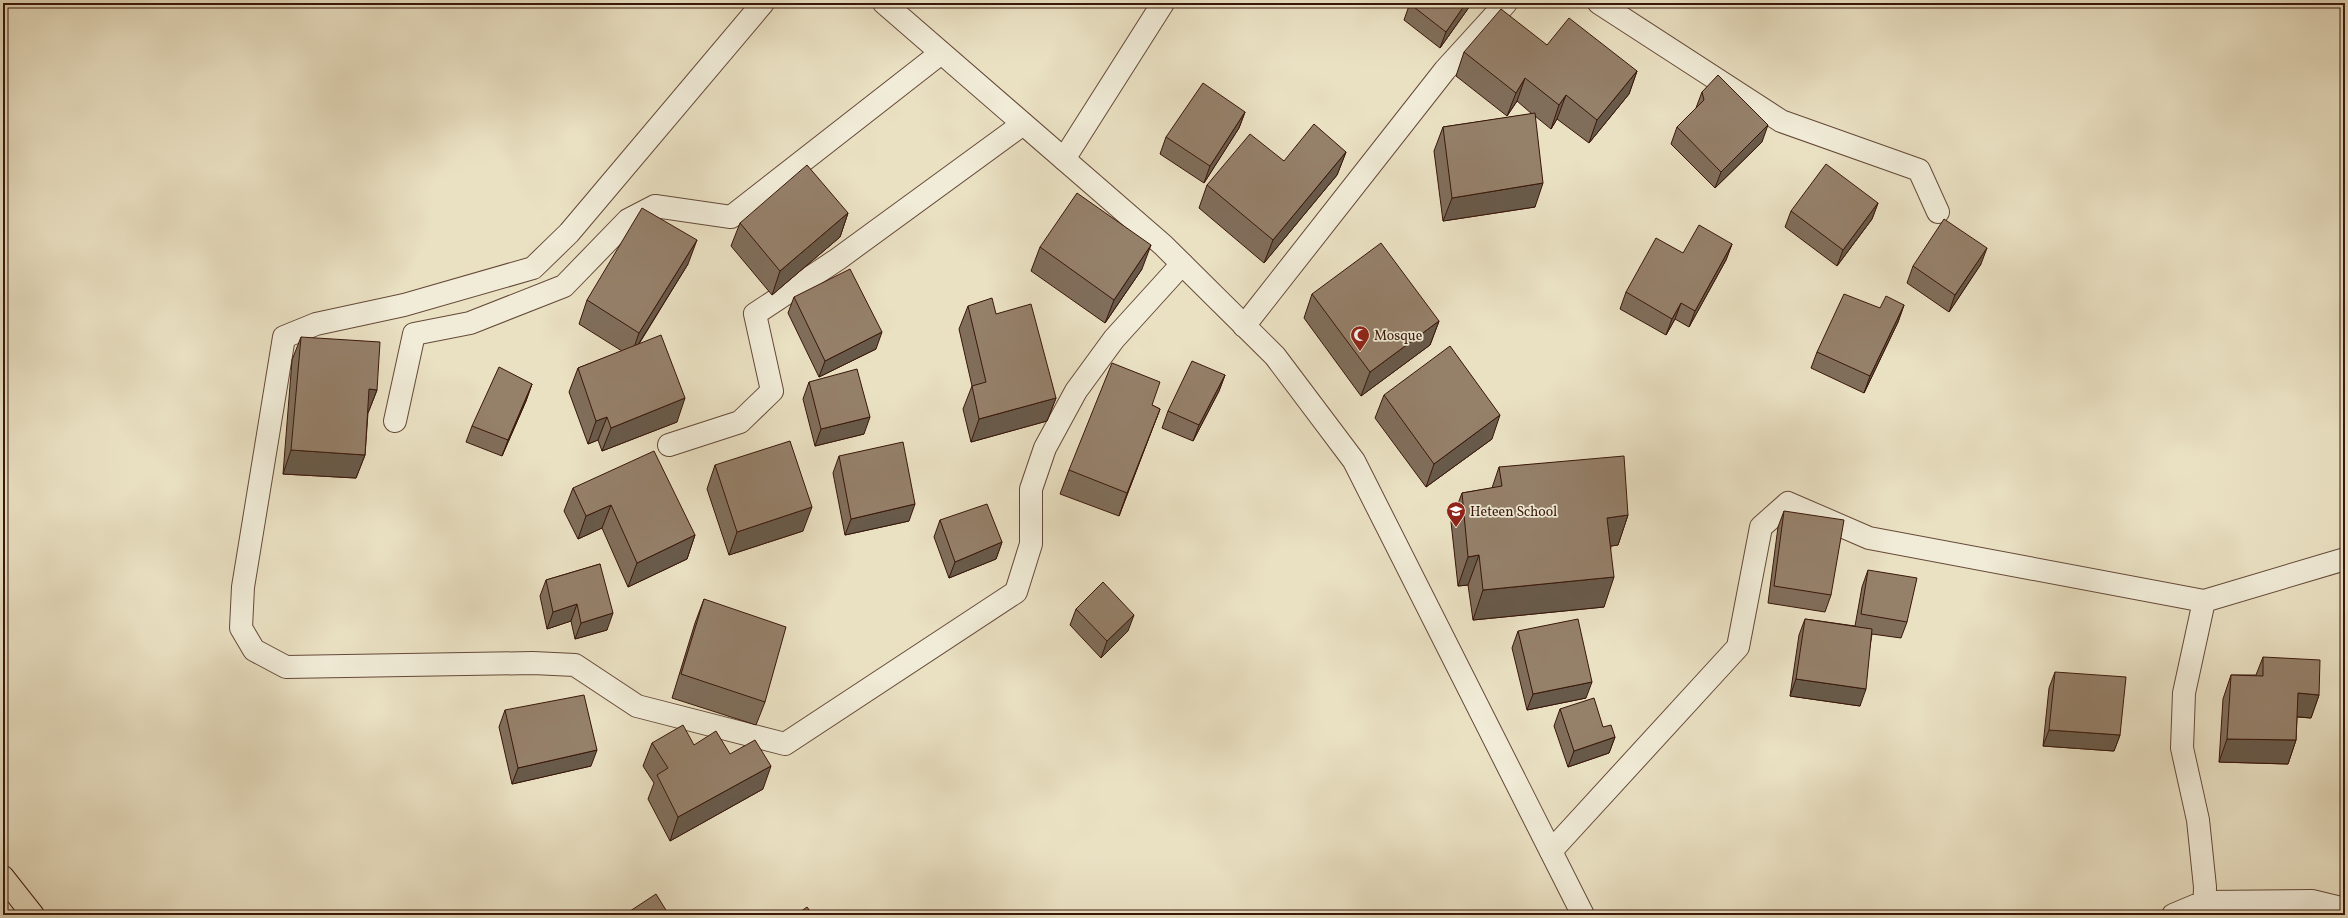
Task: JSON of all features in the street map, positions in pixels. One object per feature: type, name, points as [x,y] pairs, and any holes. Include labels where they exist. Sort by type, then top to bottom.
[{"type":"main road","points":[[3,877],[33,915]]},
{"type":"street","points":[[763,3],[569,233],[533,268],[404,305],[316,324],[284,336],[242,587],[241,628],[254,650],[286,667],[533,663],[575,665],[637,706],[785,744],[1016,592],[1031,544],[1031,489],[1045,448],[1076,391],[1114,339],[1182,264]]},
{"type":"street","points":[[884,3],[1064,159],[1182,264],[1275,356],[1354,461],[1583,915]]},
{"type":"street","points":[[1064,159],[1163,3]]},
{"type":"street","points":[[1244,326],[1445,70],[1506,3]]},
{"type":"street","points":[[1599,3],[1782,121],[1919,170],[1938,212]]},
{"type":"street","points":[[395,421],[414,334],[470,323],[564,286],[628,220],[655,206],[731,217],[941,53]]},
{"type":"street","points":[[669,445],[740,422],[772,391],[755,314],[838,259],[1023,124]]},
{"type":"street","points":[[1551,851],[1738,647],[1761,527],[1788,502],[1868,538],[2204,601],[2345,559]]},
{"type":"street","points":[[2204,601],[2184,693],[2182,748],[2198,820],[2204,909]]},
{"type":"street","points":[[2173,915],[2204,909],[2312,901],[2345,909]]},
{"type":"building","points":[[1410,3],[1466,3],[1446,32]]},
{"type":"building","points":[[1501,9],[1547,45],[1569,18],[1637,71],[1597,120],[1566,95],[1559,105],[1525,78],[1516,93],[1464,52]]},
{"type":"building","points":[[1718,75],[1768,125],[1721,172],[1677,127],[1704,100],[1702,92]]},
{"type":"building","points":[[1203,83],[1245,112],[1210,166],[1166,137]]},
{"type":"building","points":[[1535,113],[1543,183],[1452,198],[1443,127]]},
{"type":"building","points":[[1314,124],[1346,152],[1273,240],[1207,185],[1250,134],[1284,161]]},
{"type":"building","points":[[1826,164],[1878,203],[1843,250],[1791,211]]},
{"type":"building","points":[[807,165],[848,213],[780,271],[740,223]]},
{"type":"building","points":[[1077,193],[1151,245],[1114,300],[1040,247]]},
{"type":"building","points":[[642,208],[697,240],[639,333],[587,300]]},
{"type":"building","points":[[1944,219],[1987,248],[1955,295],[1913,266]]},
{"type":"building","points":[[1699,225],[1732,244],[1695,311],[1681,303],[1672,319],[1626,292],[1656,238],[1683,253]]},
{"type":"building","points":[[1381,243],[1439,321],[1370,372],[1312,294]]},
{"type":"building","points":[[850,269],[882,332],[825,361],[794,297]]},
{"type":"building","points":[[1844,294],[1880,308],[1886,296],[1904,305],[1870,376],[1817,352]]},
{"type":"building","points":[[992,298],[996,314],[1031,304],[1056,398],[979,419],[972,386],[986,382],[968,306]]},
{"type":"building","points":[[661,335],[685,398],[611,428],[607,417],[596,421],[578,368]]},
{"type":"building","points":[[301,337],[380,342],[377,390],[369,389],[365,455],[291,450]]},
{"type":"building","points":[[1450,346],[1500,415],[1434,464],[1384,395]]},
{"type":"building","points":[[1192,361],[1225,375],[1199,425],[1168,411]]},
{"type":"building","points":[[1112,363],[1160,382],[1152,405],[1160,409],[1127,493],[1069,470]]},
{"type":"building","points":[[499,367],[532,384],[508,440],[472,426]]},
{"type":"building","points":[[857,369],[870,417],[821,429],[809,382]]},
{"type":"building","points":[[790,441],[812,507],[737,532],[715,465]]},
{"type":"building","points":[[903,442],[915,504],[851,519],[839,456]]},
{"type":"building","points":[[654,451],[695,535],[637,563],[611,505],[586,516],[573,488]]},
{"type":"building","points":[[1624,456],[1628,515],[1607,518],[1614,577],[1483,590],[1479,555],[1468,557],[1462,493],[1502,486],[1499,467]]},
{"type":"building","points":[[987,504],[1002,542],[955,562],[940,520]]},
{"type":"building","points":[[1784,511],[1844,520],[1831,595],[1774,586]]},
{"type":"building","points":[[600,564],[613,613],[581,623],[577,604],[553,612],[546,580]]},
{"type":"building","points":[[1868,570],[1917,578],[1907,622],[1861,614]]},
{"type":"building","points":[[1103,582],[1134,615],[1107,641],[1076,609]]},
{"type":"building","points":[[704,599],[786,627],[765,702],[681,674]]},
{"type":"building","points":[[1578,619],[1592,682],[1533,694],[1518,631]]},
{"type":"building","points":[[1805,619],[1872,629],[1866,689],[1796,679]]},
{"type":"building","points":[[2263,657],[2320,660],[2319,695],[2298,693],[2296,740],[2227,739],[2231,675],[2263,676]]},
{"type":"building","points":[[2055,672],[2126,677],[2120,735],[2049,730]]},
{"type":"building","points":[[584,695],[597,750],[518,768],[505,710]]},
{"type":"building","points":[[1594,698],[1603,727],[1611,725],[1615,737],[1574,751],[1560,709]]},
{"type":"building","points":[[683,725],[694,745],[716,731],[730,754],[755,740],[771,766],[678,817],[657,775],[668,768],[652,743]]},
{"type":"building","points":[[656,894],[669,915],[624,915]]},
{"type":"building","points":[[807,907],[813,915],[796,915]]},
{"type":"place","name":"Mosque","points":[[1360,352]]},
{"type":"place","name":"Heteen School","points":[[1456,528]]}]
